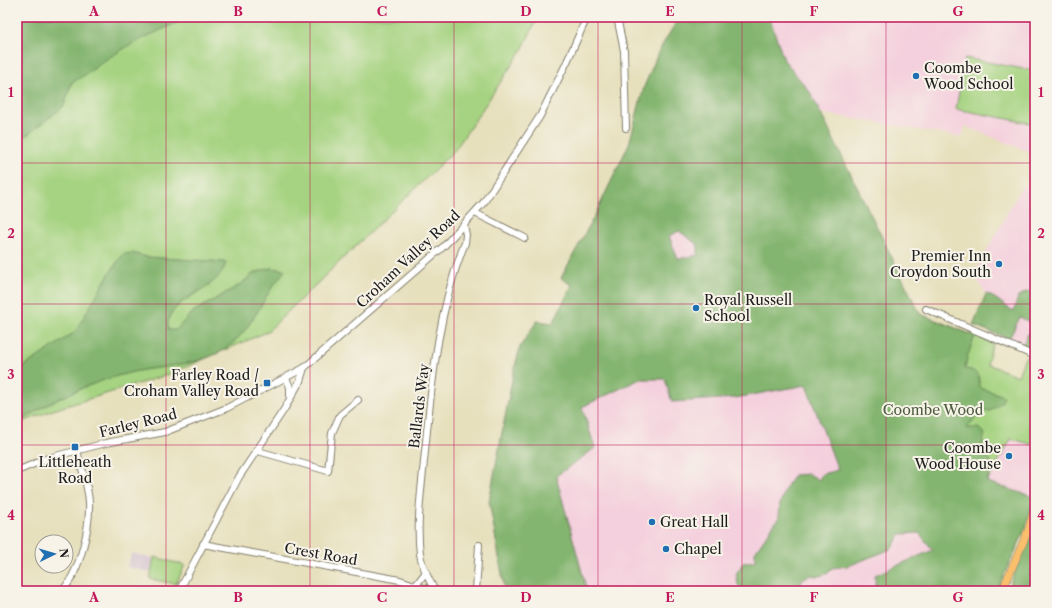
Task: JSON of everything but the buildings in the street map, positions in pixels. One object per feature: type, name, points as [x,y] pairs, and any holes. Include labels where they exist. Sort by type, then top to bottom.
[{"type":"main road","points":[[1002,591],[1028,531],[1035,506]]},
{"type":"street","name":"Croham Valley Road","points":[[179,591],[239,478],[258,452],[289,401],[300,381],[304,368],[412,274],[464,225],[474,213],[517,152],[540,116],[587,17]]},
{"type":"street","points":[[617,17],[624,51],[626,128]]},
{"type":"street","points":[[474,213],[526,238]]},
{"type":"street","name":"Ballards Way","points":[[434,591],[421,556],[419,535],[429,417],[440,331],[448,291],[465,243],[466,235],[464,225]]},
{"type":"street","points":[[926,309],[1035,356]]},
{"type":"street","name":"Farley Road","points":[[17,471],[48,458],[106,443],[165,432],[227,408],[304,368]]},
{"type":"street","points":[[286,378],[290,387],[289,401]]},
{"type":"street","points":[[258,452],[328,471],[332,433],[340,415],[358,400]]},
{"type":"street","points":[[62,591],[67,585],[79,558],[88,520],[89,501],[77,451]]},
{"type":"street","name":"Crest Road","points":[[203,544],[416,585],[434,591]]},
{"type":"street","points":[[476,591],[479,545]]},
{"type":"street","points":[[416,585],[426,572]]},
{"type":"shaded area","name":"Royal Russell School","points":[[679,17],[995,591],[505,591],[489,501],[514,370],[520,347],[537,321],[553,323],[572,285],[561,278],[596,213],[629,144],[644,87],[659,51]]},
{"type":"shaded area","name":"Coombe Wood School","points":[[771,17],[1035,17],[1035,154],[965,126],[962,137],[820,113],[810,92],[784,60],[771,22]]},
{"type":"shaded area","points":[[1023,185],[1035,189],[1035,352],[973,325],[986,294],[974,274]]},
{"type":"shaded area","points":[[1011,439],[1035,445],[1034,497],[987,482]]},
{"type":"shaded area","points":[[132,553],[153,558],[150,572],[127,567]]},
{"type":"green space","points":[[17,17],[538,17],[522,50],[455,150],[267,332],[167,375],[53,410],[17,424]]},
{"type":"green space","points":[[17,17],[190,17],[124,48],[72,82],[64,106],[17,143]]},
{"type":"green space","name":"Royal Russell School","points":[[679,17],[771,17],[771,22],[784,60],[810,92],[920,314],[975,336],[967,357],[965,369],[972,370],[979,376],[980,388],[1004,396],[1001,403],[990,411],[976,408],[975,418],[967,428],[978,428],[985,434],[983,449],[991,461],[987,482],[1034,497],[1026,528],[997,591],[876,591],[875,575],[933,550],[919,533],[901,534],[891,549],[848,566],[832,568],[827,573],[822,575],[810,575],[801,580],[802,591],[744,591],[738,585],[736,574],[743,563],[755,561],[755,552],[779,517],[780,504],[785,489],[794,475],[809,474],[819,480],[822,474],[838,470],[806,385],[735,398],[672,402],[665,379],[640,379],[582,407],[595,448],[556,476],[587,591],[505,591],[489,501],[514,370],[520,347],[537,321],[553,323],[572,285],[561,278],[596,213],[629,144],[644,87],[659,51]],"holes":[[[679,231],[698,245],[698,255],[678,259],[669,236]]]},
{"type":"green space","points":[[965,58],[1035,71],[1034,124],[956,109]]},
{"type":"green space","points":[[132,253],[147,257],[226,262],[222,273],[219,276],[178,305],[172,312],[168,320],[168,330],[176,330],[193,312],[241,284],[254,273],[271,268],[285,270],[244,331],[234,342],[223,350],[212,356],[199,360],[173,366],[133,372],[87,386],[45,406],[17,423],[17,371],[75,332],[109,274],[123,254]]},
{"type":"green space","points":[[1026,292],[1035,292],[1035,352],[1022,346],[1033,324],[1020,317],[1009,339],[973,325],[986,294],[1014,311],[1018,297]]},
{"type":"green space","points":[[920,314],[993,343],[987,364],[1018,376],[1025,357],[1035,361],[1035,445],[1011,439],[987,482],[1005,571]]},
{"type":"green space","points":[[1035,522],[1035,578],[1024,591],[1007,591]]},
{"type":"green space","points":[[154,557],[185,565],[176,584],[150,579]]},
{"type":"tram line","points":[[1031,591],[1035,586]]},
{"type":"place","name":"Coombe Wood School","points":[[916,76]]},
{"type":"place","name":"Premier Inn Croydon South","points":[[999,264]]},
{"type":"place","name":"Royal Russell School","points":[[696,308]]},
{"type":"place","name":"Farley Road / Croham Valley Road","points":[[267,383]]},
{"type":"place","name":"Littleheath Road","points":[[75,447]]},
{"type":"place","name":"Coombe Wood House","points":[[1009,456]]},
{"type":"place","name":"Great Hall","points":[[652,522]]},
{"type":"place","name":"Chapel","points":[[666,549]]},
{"type":"park label","name":"Coombe Wood","points":[[933,410]]}]
